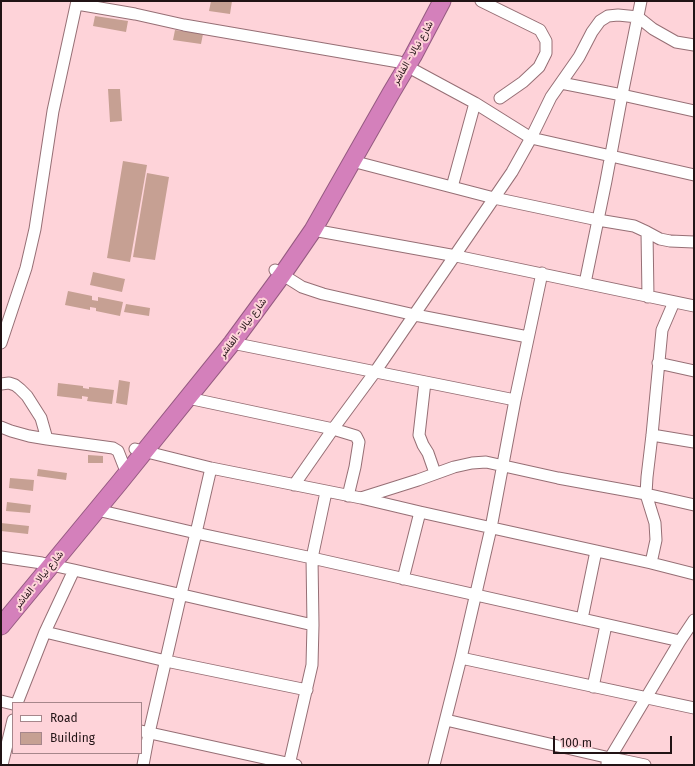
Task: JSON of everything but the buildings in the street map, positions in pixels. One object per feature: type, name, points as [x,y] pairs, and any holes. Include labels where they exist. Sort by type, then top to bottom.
[{"type":"highway","name":"شارع نيالا - الفاشر","points":[[1,613],[46,564],[125,469],[225,337],[314,230],[403,64],[432,1]]},
{"type":"highway","name":"شارع نيالا - الفاشر","points":[[140,450],[188,398],[232,343],[278,273],[283,259],[326,189],[382,89],[403,64],[413,56],[442,1]]},
{"type":"highway","name":"شارع نيالا - الفاشر","points":[[82,520],[97,510],[125,469]]},
{"type":"highway","name":"شارع نيالا - الفاشر","points":[[1,626],[46,564]]},
{"type":"street","points":[[480,1],[540,30],[546,42],[546,53],[539,67],[523,82],[500,98]]},
{"type":"street","points":[[585,283],[641,1]]},
{"type":"street","points":[[1,343],[26,268],[36,229],[53,111],[77,2],[184,25],[403,64],[476,103],[531,138],[694,174]]},
{"type":"street","points":[[294,485],[333,428],[415,315],[512,172],[552,97],[579,58],[592,32],[600,21],[608,16],[618,15],[638,17],[653,29],[676,42],[694,45]]},
{"type":"street","points":[[561,83],[694,111]]},
{"type":"street","points":[[452,187],[476,103]]},
{"type":"street","points":[[352,161],[494,198],[634,226],[660,239],[694,242]]},
{"type":"street","points":[[314,230],[542,273],[694,306]]},
{"type":"street","points":[[648,232],[648,296]]},
{"type":"street","points":[[278,273],[302,287],[323,294],[415,315],[528,337]]},
{"type":"street","points":[[434,765],[461,658],[491,528],[515,400],[542,273]]},
{"type":"street","points":[[651,563],[656,540],[655,523],[646,494],[646,477],[652,435],[662,330],[674,302]]},
{"type":"street","points":[[232,343],[515,400]]},
{"type":"street","points":[[658,363],[694,371]]},
{"type":"street","points":[[425,382],[419,435],[428,453],[435,473]]},
{"type":"street","points":[[1,384],[9,383],[15,385],[24,392],[40,418],[47,439]]},
{"type":"street","points":[[188,398],[333,428],[356,436],[359,442],[348,496]]},
{"type":"street","points":[[1,428],[28,436],[113,448],[118,451],[125,469]]},
{"type":"street","points":[[652,435],[694,442]]},
{"type":"street","points":[[140,450],[211,468],[361,498],[694,574]]},
{"type":"street","points":[[361,498],[472,462],[486,462],[694,505]]},
{"type":"street","points":[[143,765],[145,732],[166,661],[211,468]]},
{"type":"street","points":[[145,732],[292,765],[312,665],[312,558],[326,492]]},
{"type":"street","points":[[97,510],[680,641]]},
{"type":"street","points":[[402,579],[420,512]]},
{"type":"street","points":[[582,619],[596,551]]},
{"type":"street","points":[[1,557],[74,570],[313,625]]},
{"type":"street","points":[[17,702],[45,632],[74,570]]},
{"type":"street","points":[[607,762],[694,620]]},
{"type":"street","points":[[592,687],[606,625]]},
{"type":"street","points":[[45,632],[166,661],[307,690]]},
{"type":"street","points":[[461,658],[694,708]]},
{"type":"street","points":[[1,701],[12,704]]},
{"type":"street","points":[[446,720],[607,762],[626,761],[645,765]]},
{"type":"street","points":[[2,765],[12,724]]}]
